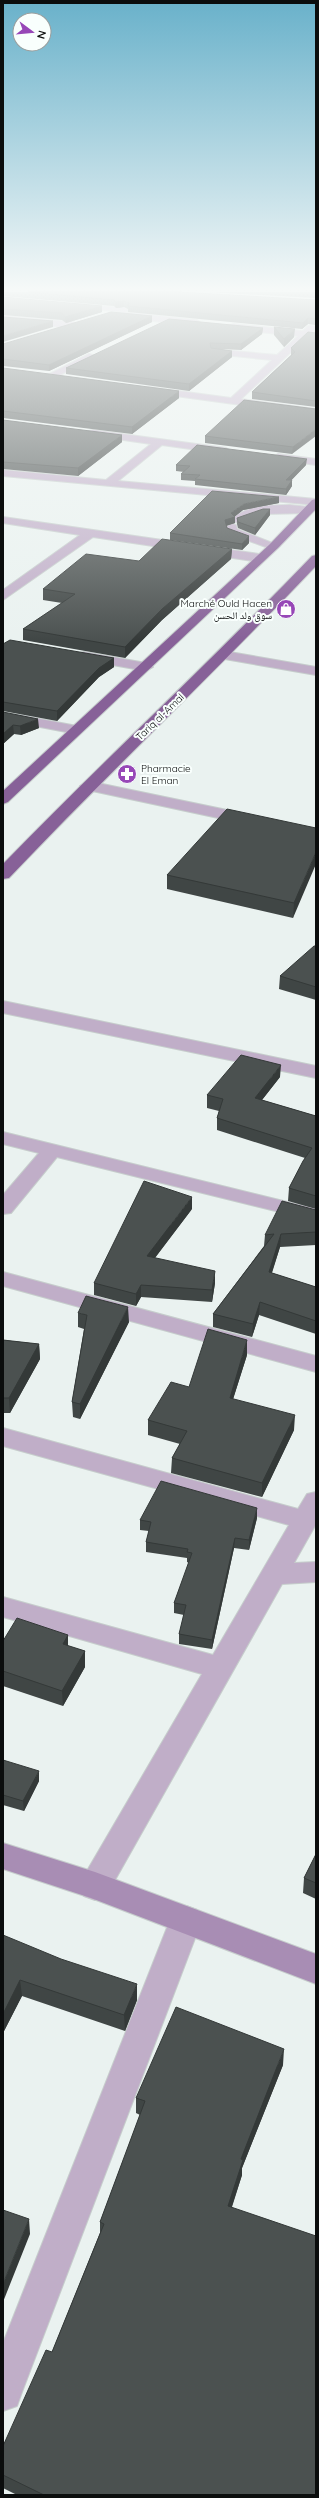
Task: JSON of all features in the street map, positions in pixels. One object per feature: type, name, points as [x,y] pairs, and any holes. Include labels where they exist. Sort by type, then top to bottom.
[{"type":"highway","points":[[3,799],[146,667],[259,558],[274,546],[314,505]]},
{"type":"highway","name":"Tariq al-Amal","points":[[3,874],[88,786],[224,655],[314,563]]},
{"type":"street","points":[[290,409],[316,412]]},
{"type":"street","points":[[82,432],[238,452]]},
{"type":"street","points":[[108,483],[160,442]]},
{"type":"street","points":[[269,456],[316,462]]},
{"type":"street","points":[[3,473],[314,505]]},
{"type":"street","points":[[3,482],[14,474]]},
{"type":"street","points":[[274,546],[232,531],[235,524],[249,513],[314,505]]},
{"type":"street","points":[[3,520],[259,558]]},
{"type":"street","points":[[3,596],[92,532]]},
{"type":"street","points":[[71,654],[146,667]]},
{"type":"street","points":[[224,655],[316,671]]},
{"type":"street","points":[[3,716],[77,730]]},
{"type":"street","points":[[88,786],[266,824]]},
{"type":"street","points":[[3,1006],[316,1072]]},
{"type":"street","points":[[3,1138],[316,1215]]},
{"type":"street","points":[[3,1208],[52,1150]]},
{"type":"street","points":[[3,1279],[316,1364]]},
{"type":"street","points":[[3,1437],[310,1511],[95,1886]]},
{"type":"street","points":[[275,1574],[316,1572]]},
{"type":"street","points":[[3,1607],[220,1668]]},
{"type":"street","points":[[3,1856],[95,1886],[316,1969]]},
{"type":"street","points":[[5,2384],[186,1920]]},
{"type":"building","points":[[3,409],[156,409],[132,427],[3,411]]},
{"type":"building","points":[[235,409],[316,409],[316,429],[293,447],[205,436]]},
{"type":"building","points":[[3,420],[122,435],[78,468],[3,462]]},
{"type":"building","points":[[197,445],[307,459],[286,480],[292,480],[286,489],[195,479],[200,475],[181,474],[190,466],[176,465]]},
{"type":"building","points":[[212,491],[279,497],[244,504],[231,513],[235,517],[225,520],[227,528],[249,536],[242,544],[170,533]]},
{"type":"building","points":[[263,509],[270,509],[255,528],[238,522],[237,518]]},
{"type":"building","points":[[162,539],[232,549],[162,609],[125,647],[23,629],[75,594],[43,589],[86,554],[139,561]]},
{"type":"building","points":[[10,640],[114,658],[99,668],[57,711],[3,702],[3,644]]},
{"type":"building","points":[[3,712],[38,719],[20,726],[13,725],[3,734]]},
{"type":"building","points":[[227,809],[316,828],[316,852],[294,903],[167,875]]},
{"type":"building","points":[[314,946],[316,946],[316,987],[280,976]]},
{"type":"building","points":[[241,1055],[281,1065],[255,1098],[316,1116],[316,1196],[289,1188],[303,1161],[312,1148],[217,1118],[223,1099],[207,1095]]},
{"type":"building","points":[[144,1181],[192,1197],[147,1256],[215,1271],[212,1290],[141,1285],[136,1294],[94,1283]]},
{"type":"building","points":[[282,1201],[316,1210],[316,1232],[281,1234],[269,1272],[316,1287],[316,1321],[260,1302],[253,1324],[213,1314],[274,1234],[265,1235]]},
{"type":"building","points":[[86,1296],[128,1307],[80,1404],[72,1402],[87,1315],[78,1313]]},
{"type":"building","points":[[208,1329],[247,1340],[230,1398],[295,1415],[262,1483],[172,1458],[187,1431],[148,1420],[171,1382],[189,1387]]},
{"type":"building","points":[[3,1340],[39,1344],[9,1398],[3,1398]]},
{"type":"building","points":[[161,1481],[257,1508],[249,1540],[235,1538],[212,1640],[179,1634],[186,1605],[174,1603],[192,1553],[187,1552],[188,1549],[146,1542],[151,1522],[140,1520]]},
{"type":"building","points":[[17,1618],[68,1635],[63,1644],[85,1651],[62,1691],[3,1671],[3,1641]]},
{"type":"building","points":[[3,1760],[39,1771],[23,1801],[3,1795]]},
{"type":"building","points":[[316,1854],[316,1883],[304,1878]]},
{"type":"building","points":[[3,1935],[61,1959],[137,1984],[124,2015],[20,1980],[3,2014]]},
{"type":"building","points":[[176,2007],[284,2049],[241,2159],[243,2160],[228,2206],[316,2236],[316,2495],[44,2495],[3,2475],[3,2446],[46,2350],[52,2352],[104,2224],[100,2222],[145,2101],[136,2098]]},
{"type":"building","points":[[3,2210],[29,2219],[3,2284]]},
{"type":"place","name":"Marché Ould Hacen سوق ولد الحسن","points":[[286,609]]},
{"type":"place","name":"Pharmacie El Eman","points":[[127,774]]}]
